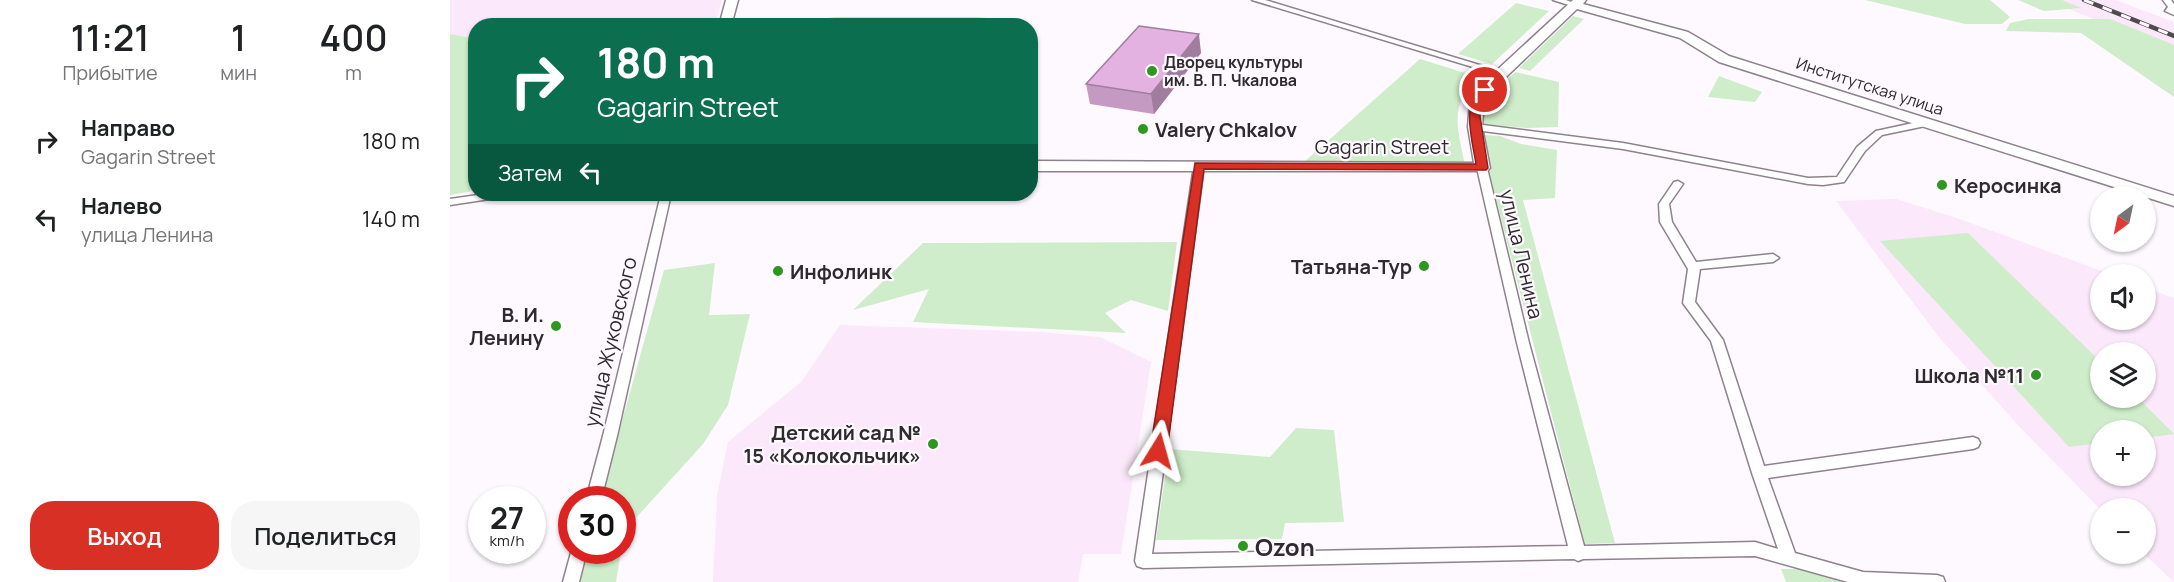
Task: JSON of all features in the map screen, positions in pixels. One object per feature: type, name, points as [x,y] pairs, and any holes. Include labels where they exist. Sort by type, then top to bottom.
[{"type":"street","points":[[727,18],[732,0]]},
{"type":"street","points":[[1256,0],[1502,73]]},
{"type":"street","name":"Институтская улица","points":[[1557,0],[1577,2],[1658,26],[1684,35],[1724,59],[2174,201]]},
{"type":"street","points":[[2167,0],[2172,7],[2169,11],[2174,13]]},
{"type":"street","name":"улица Ленина","points":[[1577,2],[1477,100],[1475,127],[1482,168],[1523,343],[1578,554]]},
{"type":"street","points":[[1475,127],[1623,146],[1781,177],[1823,182],[1840,180],[1861,149],[1880,133],[1928,123]]},
{"type":"street","name":"Gagarin Street","points":[[1038,166],[1482,168]]},
{"type":"street","points":[[1199,166],[1143,561],[1755,549],[1863,579],[1937,582]]},
{"type":"street","points":[[1678,184],[1664,204],[1666,222],[1694,269],[1689,303],[1717,340],[1759,473],[1789,558]]},
{"type":"street","points":[[450,202],[468,199]]},
{"type":"street","name":"улица Жуковского","points":[[597,486],[664,201]]},
{"type":"street","points":[[1693,266],[1773,258]]},
{"type":"street","points":[[1759,473],[1974,443]]},
{"type":"street","points":[[571,582],[576,564]]},
{"type":"shaded area","points":[[450,0],[722,0],[717,18],[468,18],[468,38],[450,34]]},
{"type":"shaded area","points":[[2047,0],[2115,0],[2174,22],[2174,52]]},
{"type":"shaded area","name":"Школа №11","points":[[1896,199],[1954,217],[2090,267],[2090,330],[2156,330],[2156,292],[2174,298],[2174,582],[2155,564],[2156,498],[2090,499],[2017,424],[1939,337],[1836,201]]},
{"type":"shaded area","name":"Детский сад № 15 «Колокольчик»","points":[[840,325],[1039,332],[1100,337],[1151,362],[1121,554],[1083,554],[1078,582],[713,582],[717,495],[728,442],[801,382]]},
{"type":"green space","points":[[1865,0],[1990,0],[2010,17],[2002,24],[1965,24]]},
{"type":"green space","points":[[2018,0],[2062,0],[2081,8],[2044,11]]},
{"type":"green space","points":[[1516,3],[1549,11],[1492,64],[1458,54]]},
{"type":"green space","points":[[1573,16],[1584,19],[1530,71],[1519,68]]},
{"type":"green space","points":[[977,17],[987,18],[828,18]]},
{"type":"green space","points":[[2029,19],[2110,19],[2174,45],[2174,97],[2081,33],[2006,31],[2010,23]]},
{"type":"green space","points":[[450,34],[468,37],[468,192],[450,195]]},
{"type":"green space","points":[[1420,59],[1478,77],[1462,98],[1459,108],[1458,129],[1465,165],[1303,163]]},
{"type":"green space","points":[[1515,72],[1559,82],[1558,127],[1527,128],[1484,124],[1484,115],[1489,101]]},
{"type":"green space","points":[[1719,76],[1762,92],[1755,102],[1708,97]]},
{"type":"green space","points":[[1485,135],[1500,136],[1521,144],[1557,150],[1555,198],[1523,200],[1615,543],[1585,544],[1488,168]]},
{"type":"green space","points":[[1968,233],[2090,351],[2090,408],[2148,408],[2174,434],[2156,436],[2156,420],[2090,420],[2090,444],[2069,447],[1880,241]]},
{"type":"green space","points":[[1177,242],[1168,311],[1131,300],[1105,313],[1126,333],[913,322],[929,289],[853,310],[923,243]]},
{"type":"green space","points":[[715,263],[709,315],[750,314],[728,405],[703,444],[636,518],[636,486],[604,486],[664,270]]},
{"type":"green space","points":[[1296,428],[1334,430],[1344,522],[1285,523],[1282,539],[1156,540],[1169,449],[1270,457]]},
{"type":"green space","points":[[582,564],[619,564],[616,582],[577,582]]},
{"type":"green space","points":[[1781,569],[1832,569],[1938,582],[1786,582]]},
{"type":"building","points":[[1139,26],[1199,34],[1151,94],[1086,84]]},
{"type":"railway","points":[[2084,0],[2174,36]]},
{"type":"place","name":"Дворец культуры им. В. П. Чкалова","points":[[1152,71]]},
{"type":"place","name":"Valery Chkalov","points":[[1143,129]]},
{"type":"place","name":"Керосинка","points":[[1942,185]]},
{"type":"place","name":"Татьяна-Тур","points":[[1424,266]]},
{"type":"place","name":"Инфолинк","points":[[778,271]]},
{"type":"place","name":"В. И. Ленину","points":[[556,326]]},
{"type":"place","name":"Школа №11","points":[[2036,375]]},
{"type":"place","name":"Детский сад № 15 «Колокольчик»","points":[[933,444]]},
{"type":"place","name":"Ozon","points":[[1243,546]]},
{"type":"route","points":[[1158,451],[1199,166],[1482,168],[1475,116],[1477,100],[1485,90]]}]
